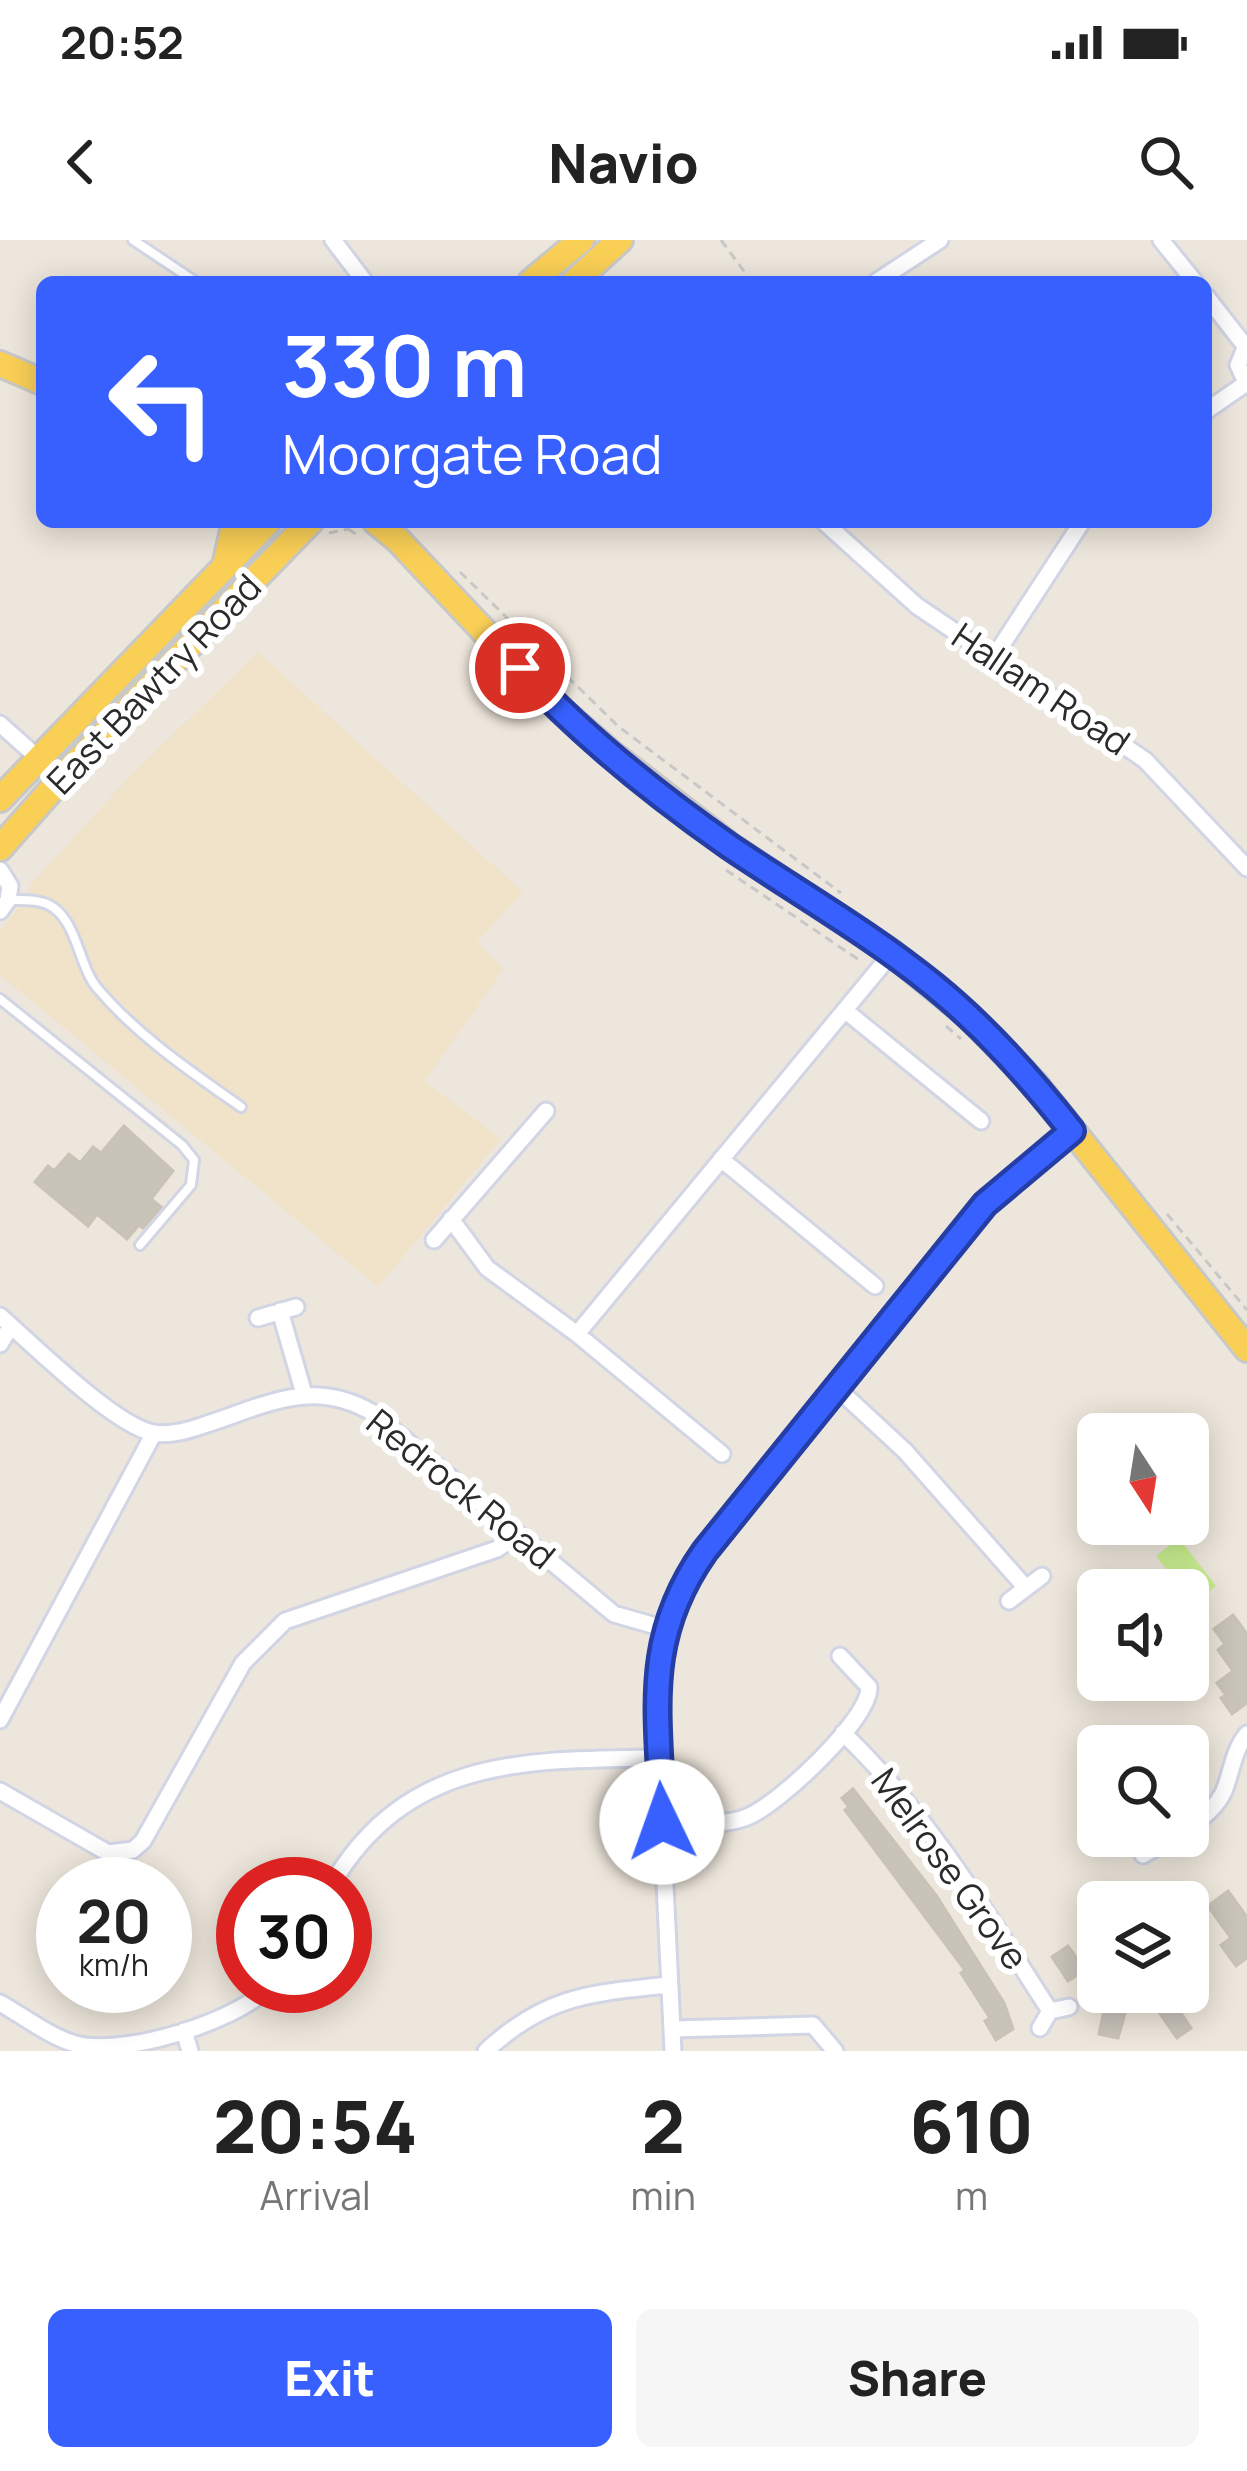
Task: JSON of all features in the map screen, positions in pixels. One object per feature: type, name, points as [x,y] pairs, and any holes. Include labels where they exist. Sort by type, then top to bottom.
[{"type":"main road","points":[[538,276],[581,240]]},
{"type":"main road","points":[[581,276],[620,240]]},
{"type":"main road","points":[[0,364],[36,379]]},
{"type":"main road","points":[[226,563],[234,528]]},
{"type":"main road","name":"East Bawtry Road","points":[[0,799],[262,528]]},
{"type":"main road","name":"East Bawtry Road","points":[[0,848],[67,772],[304,528]]},
{"type":"main road","points":[[371,531],[395,531],[545,696],[611,754],[997,1043],[1244,1340]]},
{"type":"street","points":[[333,240],[360,276]]},
{"type":"street","points":[[885,276],[940,240]]},
{"type":"street","points":[[1161,240],[1190,276]]},
{"type":"street","points":[[1212,303],[1246,345],[1238,365],[1246,384],[1212,407]]},
{"type":"street","name":"Hallam Road","points":[[831,528],[917,606],[1145,760],[1247,868]]},
{"type":"street","points":[[994,657],[1078,528]]},
{"type":"street","points":[[3,730],[37,757]]},
{"type":"street","points":[[0,870],[10,886],[4,905]]},
{"type":"street","points":[[577,1334],[885,962]]},
{"type":"street","points":[[847,1012],[981,1121]]},
{"type":"street","points":[[434,1240],[546,1112]]},
{"type":"street","points":[[673,2051],[657,1684],[666,1629],[680,1590],[705,1551],[985,1204],[1072,1131]]},
{"type":"street","points":[[721,1159],[874,1286]]},
{"type":"street","points":[[452,1219],[487,1268],[577,1334],[722,1454]]},
{"type":"street","points":[[0,1344],[6,1321],[124,1420],[154,1433],[188,1431],[304,1394],[288,1309],[258,1318]]},
{"type":"street","points":[[838,1389],[905,1451],[1026,1588]]},
{"type":"street","name":"Redrock Road","points":[[304,1394],[331,1395],[373,1413],[614,1614],[666,1629]]},
{"type":"street","points":[[0,1720],[154,1433]]},
{"type":"street","points":[[0,1791],[108,1853],[133,1850],[143,1841],[243,1663],[285,1621],[497,1549],[518,1535]]},
{"type":"street","points":[[1010,1601],[1042,1576]]},
{"type":"street","name":"Melrose Grove","points":[[662,1822],[734,1821],[757,1812],[785,1791],[843,1732],[870,1694],[840,1656]]},
{"type":"street","name":"Melrose Grove","points":[[843,1732],[885,1776],[977,1899],[1050,2011]]},
{"type":"street","points":[[1209,1812],[1223,1793],[1238,1745],[1247,1733]]},
{"type":"street","points":[[350,1857],[405,1803],[440,1783],[487,1768],[541,1760],[658,1758]]},
{"type":"street","points":[[486,2051],[520,2024],[584,1994],[669,1984]]},
{"type":"street","points":[[0,2003],[82,2046],[126,2044],[184,2031],[233,2013]]},
{"type":"street","points":[[1040,2028],[1050,2011],[1069,2007]]},
{"type":"street","points":[[673,2029],[813,2025],[835,2051]]},
{"type":"street","points":[[184,2031],[190,2051]]},
{"type":"lane","points":[[134,240],[187,276]]},
{"type":"lane","points":[[4,905],[37,901],[52,906],[96,987],[141,1031],[241,1107]]},
{"type":"lane","points":[[0,999],[182,1145],[194,1160],[191,1185],[140,1245]]},
{"type":"path","points":[[722,240],[748,276]]},
{"type":"path","points":[[348,530],[371,531]]},
{"type":"path","points":[[711,858],[746,886],[885,962]]},
{"type":"path","points":[[944,1024],[973,1052]]},
{"type":"shaded area","points":[[258,652],[523,892],[477,942],[504,969],[425,1081],[501,1139],[378,1287],[0,975],[0,931],[17,909],[27,906],[30,885],[131,775]]},
{"type":"green space","points":[[1170,1545],[1184,1545],[1203,1569],[1166,1569],[1156,1556]]},
{"type":"building","points":[[124,1126],[173,1171],[151,1199],[161,1207],[127,1239],[97,1214],[88,1226],[35,1182],[48,1166],[54,1171],[69,1154],[80,1163],[93,1147],[101,1153]]},
{"type":"building","points":[[1233,1615],[1247,1634],[1247,1703],[1232,1714],[1217,1683],[1233,1671],[1218,1650],[1225,1644],[1214,1629]]},
{"type":"building","points":[[853,1789],[936,1895],[1004,2003],[1013,2029],[996,2040],[985,2021],[990,2018],[961,1973],[965,1970],[845,1810],[849,1807],[842,1798]]},
{"type":"building","points":[[1228,1891],[1247,1917],[1247,1958],[1236,1966],[1221,1945],[1231,1938],[1209,1905]]},
{"type":"building","points":[[1068,1946],[1077,1959],[1077,1975],[1068,1981],[1052,1957]]},
{"type":"building","points":[[1104,2013],[1125,2013],[1118,2038],[1099,2034]]},
{"type":"building","points":[[1160,2013],[1181,2013],[1191,2028],[1177,2038]]},
{"type":"route","points":[[520,668],[611,754],[697,822],[936,987],[997,1043],[1072,1131],[985,1204],[705,1551],[680,1590],[671,1608],[658,1670],[662,1822]]}]
